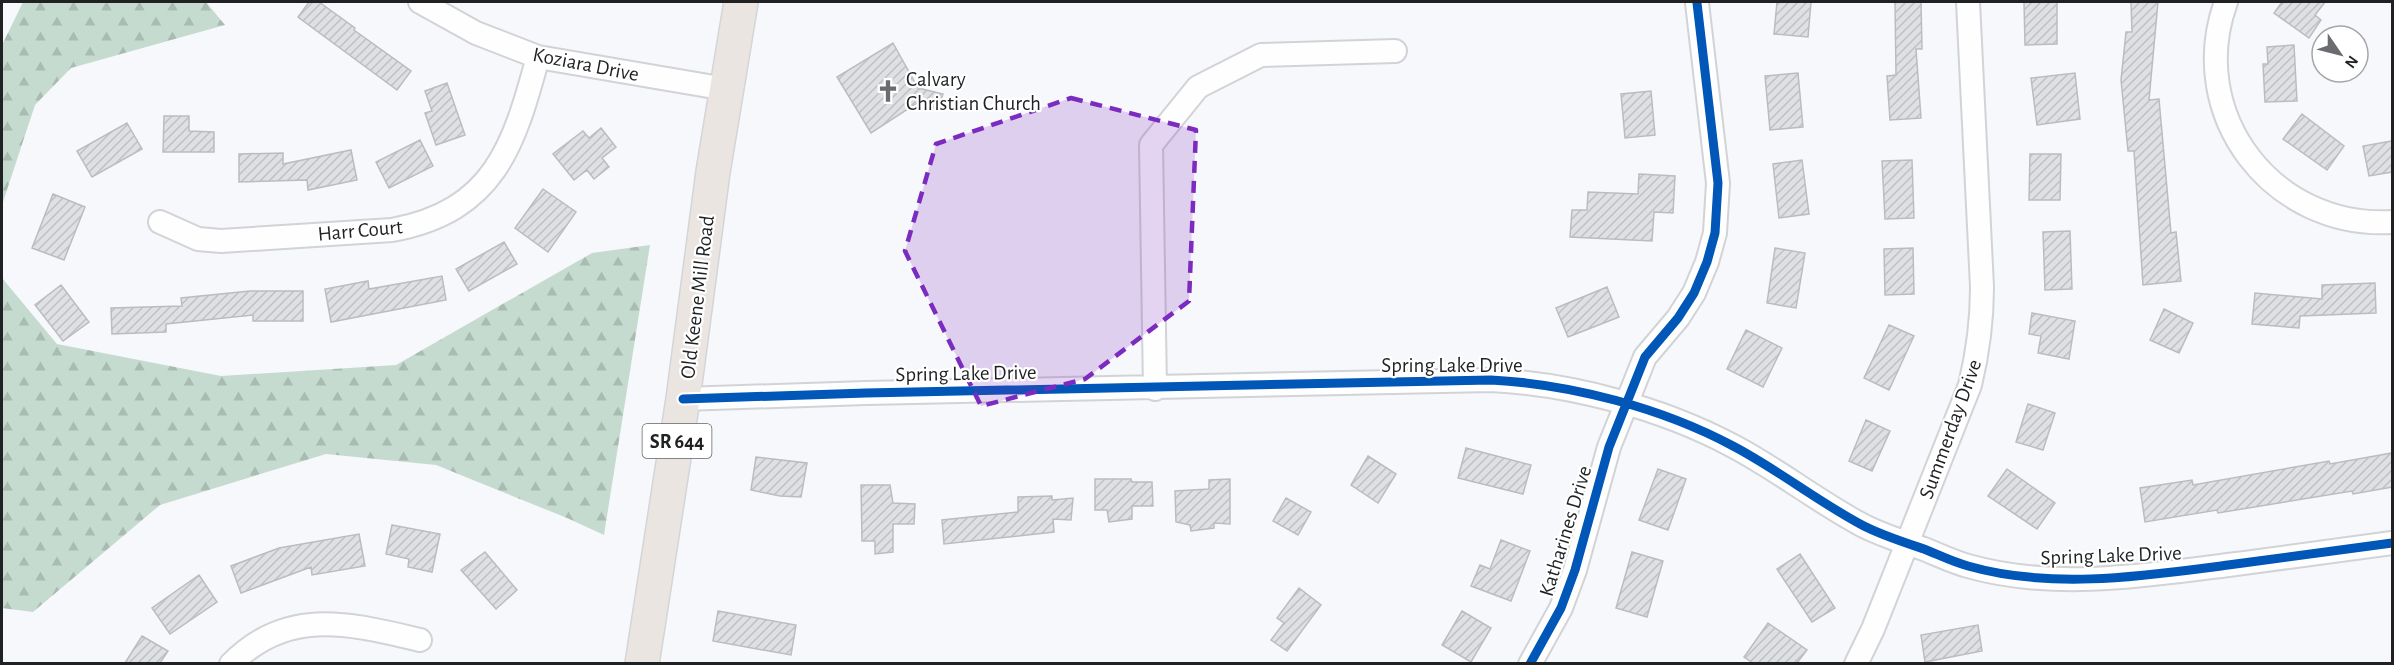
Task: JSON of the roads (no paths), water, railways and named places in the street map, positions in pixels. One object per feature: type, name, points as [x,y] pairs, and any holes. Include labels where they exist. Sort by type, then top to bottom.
[{"type":"main road","name":"Old Keene Mill Road","points":[[642,663],[683,399],[713,172],[741,2]]},
{"type":"street","name":"Koziara Drive","points":[[420,2],[476,33],[538,57],[726,89]]},
{"type":"street","name":"Summerday Drive","points":[[1856,663],[1873,629],[1970,385],[1978,353],[1982,287],[1968,2]]},
{"type":"street","points":[[2226,2],[2218,29],[2216,56],[2218,84],[2224,110],[2250,159],[2282,190],[2321,212],[2350,220],[2392,222]]},
{"type":"street","name":"Katharines Drive","points":[[1530,663],[1561,608],[1575,570],[1609,447],[1645,357],[1678,318],[1694,293],[1707,262],[1715,234],[1718,183],[1697,3]]},
{"type":"street","points":[[1155,389],[1151,145],[1198,87],[1261,55],[1395,51]]},
{"type":"street","name":"Harr Court","points":[[160,222],[198,239],[221,241],[392,230],[438,216],[470,196],[495,169],[506,153],[524,110],[538,57]]},
{"type":"street","name":"Spring Lake Drive","points":[[683,399],[1491,380],[1528,382],[1566,388],[1664,416],[1730,444],[1775,469],[1864,526],[1968,566],[1991,571],[2028,576],[2084,579],[2132,577],[2392,543]]},
{"type":"street","points":[[231,663],[266,638],[301,626],[322,623],[352,625],[420,640]]},
{"type":"place","name":"Calvary Christian Church","points":[[888,91]]}]
